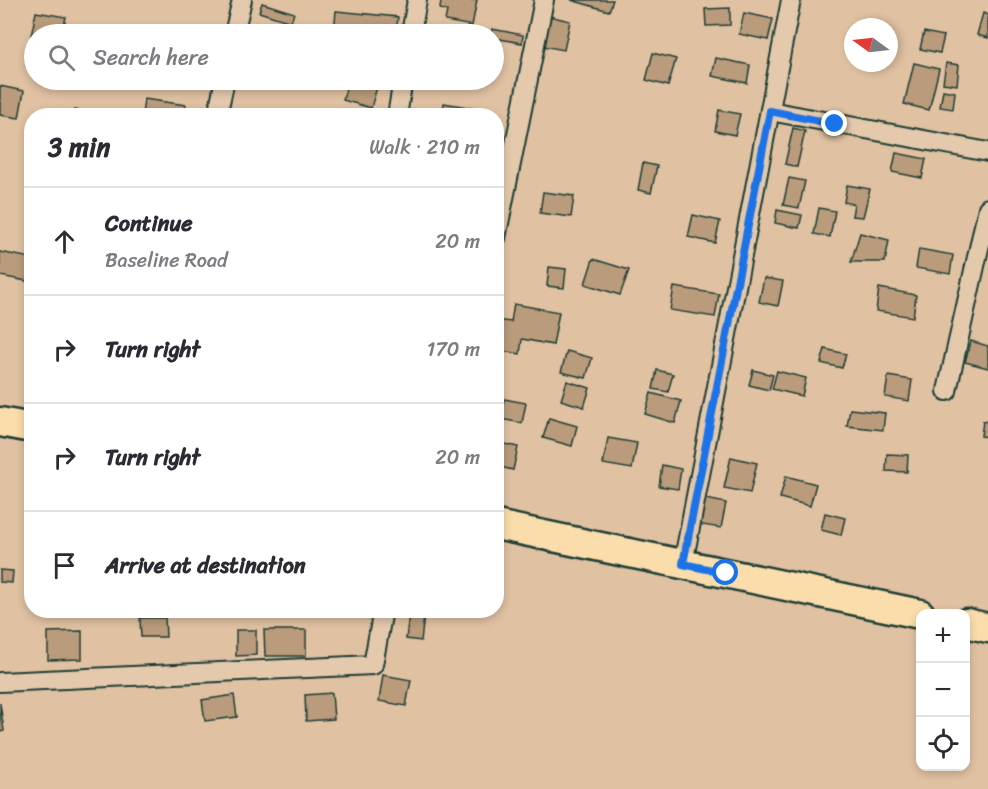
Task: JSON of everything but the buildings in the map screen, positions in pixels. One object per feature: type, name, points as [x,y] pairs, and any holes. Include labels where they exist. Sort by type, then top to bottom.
[{"type":"main road","points":[[0,422],[24,426]]},
{"type":"main road","points":[[504,527],[916,613]]},
{"type":"main road","points":[[970,624],[988,628]]},
{"type":"street","points":[[236,24],[242,0]]},
{"type":"street","points":[[413,24],[417,0]]},
{"type":"street","points":[[504,198],[544,0]]},
{"type":"street","points":[[683,564],[791,0]]},
{"type":"street","points":[[219,108],[223,90]]},
{"type":"street","points":[[398,108],[401,90]]},
{"type":"street","points":[[770,111],[988,152]]},
{"type":"street","points":[[947,392],[988,208]]},
{"type":"street","points":[[0,682],[373,665],[382,618]]},
{"type":"route","points":[[726,573],[683,564],[770,111],[835,124]]}]
